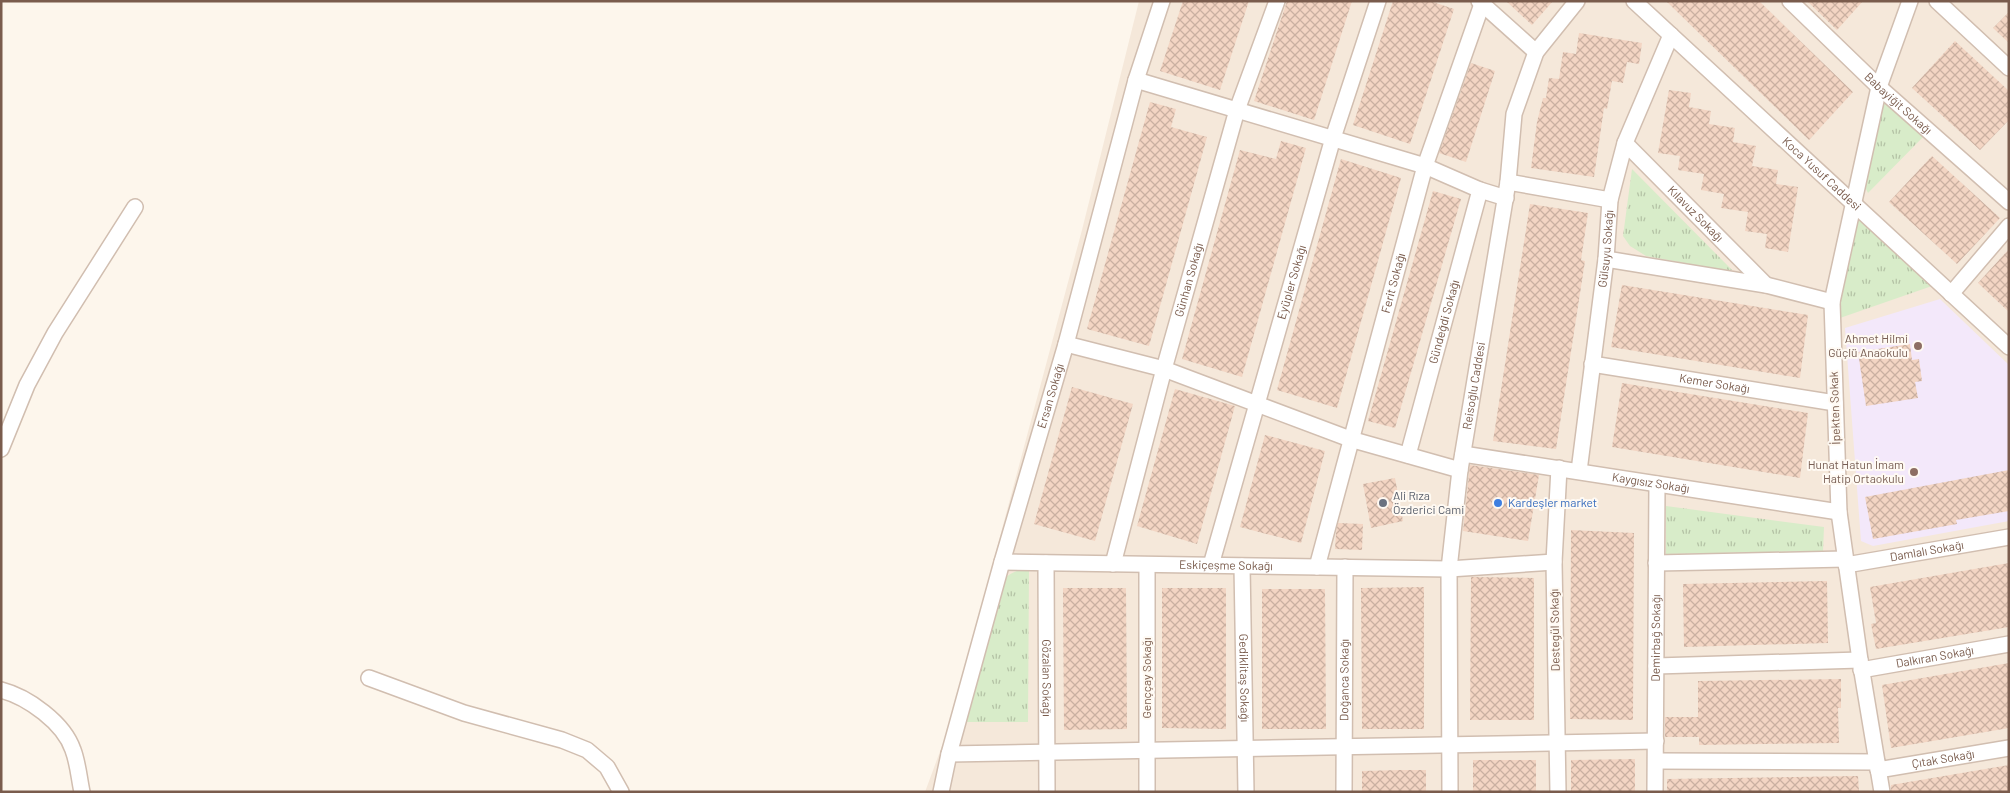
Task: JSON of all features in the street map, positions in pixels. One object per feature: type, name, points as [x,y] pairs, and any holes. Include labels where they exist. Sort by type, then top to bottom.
[{"type":"street","name":"Ersan Sokağı","points":[[943,789],[950,754],[1002,562],[1066,344],[1136,80],[1162,1]]},
{"type":"street","name":"Günhan Sokağı","points":[[1113,564],[1164,369],[1237,110],[1277,1]]},
{"type":"street","name":"Eyüpler Sokağı","points":[[1211,566],[1333,138],[1378,1]]},
{"type":"street","name":"Reisoğlu Caddesi","points":[[1450,792],[1449,569],[1460,470],[1506,198],[1514,114],[1536,52],[1577,1]]},
{"type":"street","name":"Koca Yusuf Caddesi","points":[[1634,1],[2009,347]]},
{"type":"street","name":"Babayiğit Sokağı","points":[[1790,1],[1879,87],[2009,202]]},
{"type":"street","name":"İpekten Sokak","points":[[1882,792],[1860,665],[1839,512],[1832,302],[1879,87],[1910,1]]},
{"type":"street","points":[[1937,1],[2009,68]]},
{"type":"street","points":[[1480,3],[1536,52]]},
{"type":"street","name":"Ferit Sokağı","points":[[1317,567],[1425,166],[1480,3]]},
{"type":"street","name":"Gülsuyu Sokağı","points":[[1579,471],[1606,259],[1610,200],[1625,144],[1671,35]]},
{"type":"street","points":[[1136,80],[1425,166],[1480,190],[1506,198]]},
{"type":"street","name":"Kılavuz Sokağı","points":[[1625,144],[1766,285]]},
{"type":"street","points":[[1508,182],[1610,200]]},
{"type":"street","name":"Gündeğdi Sokağı","points":[[1408,456],[1480,190]]},
{"type":"street","points":[[1,449],[27,385],[55,333],[135,207]]},
{"type":"street","points":[[1951,294],[2009,226]]},
{"type":"street","points":[[1606,259],[1766,285],[1832,302]]},
{"type":"street","points":[[1066,344],[1164,369],[1350,439],[1460,470]]},
{"type":"street","name":"Kemer Sokağı","points":[[1592,364],[1835,403]]},
{"type":"street","name":"Kaygısız Sokağı","points":[[1463,454],[1839,512]]},
{"type":"street","name":"Destegül Sokağı","points":[[1558,792],[1554,562],[1559,468]]},
{"type":"street","name":"Demirbağ Sokağı","points":[[1656,792],[1657,484]]},
{"type":"street","name":"Damlalı Sokağı","points":[[1656,563],[1846,562],[2009,537]]},
{"type":"street","name":"Eskiçeşme Sokağı","points":[[1002,562],[1449,569],[1554,562]]},
{"type":"street","name":"Gözalan Sokağı","points":[[1046,563],[1046,792]]},
{"type":"street","name":"Genççay Sokağı","points":[[1146,564],[1147,792]]},
{"type":"street","name":"Gediklitaş Sokağı","points":[[1242,566],[1246,792]]},
{"type":"street","name":"Doğanca Sokağı","points":[[1344,792],[1346,567]]},
{"type":"street","name":"Dalkıran Sokağı","points":[[1656,666],[1860,665],[2009,644]]},
{"type":"street","points":[[369,678],[464,714],[562,740],[587,750],[607,767],[621,792]]},
{"type":"street","points":[[1,690],[34,706],[57,723],[73,749],[82,792]]},
{"type":"street","points":[[950,754],[1656,741]]},
{"type":"street","name":"Çıtak Sokağı","points":[[1656,761],[1878,766],[2009,748]]},
{"type":"shaded area","points":[[1139,1],[2009,1],[2009,792],[925,792],[949,727],[1082,230]]},
{"type":"shaded area","points":[[1940,299],[2009,365],[2009,521],[1873,546],[1861,541],[1845,328]]},
{"type":"green space","points":[[1882,102],[1926,134],[1868,193],[1865,187]]},
{"type":"green space","points":[[1632,169],[1732,270],[1646,256],[1630,246],[1623,236]]},
{"type":"green space","points":[[1854,213],[1932,286],[1840,318],[1838,293]]},
{"type":"green space","points":[[1666,506],[1824,527],[1823,551],[1666,554]]},
{"type":"green space","points":[[1029,568],[1028,722],[963,722],[997,586],[1011,574]]},
{"type":"building","points":[[1183,1],[1249,1],[1220,90],[1160,71]]},
{"type":"building","points":[[1287,1],[1352,1],[1314,120],[1254,101]]},
{"type":"building","points":[[1393,1],[1430,1],[1454,9],[1410,144],[1353,125]]},
{"type":"building","points":[[1506,1],[1553,1],[1532,25]]},
{"type":"building","points":[[1666,1],[1759,1],[1853,92],[1809,140]]},
{"type":"building","points":[[1807,1],[1863,1],[1837,30]]},
{"type":"building","points":[[2009,12],[2009,43],[1993,28]]},
{"type":"building","points":[[1579,33],[1642,43],[1639,64],[1627,62],[1623,83],[1612,81],[1607,109],[1604,108],[1594,177],[1531,168],[1537,122],[1543,98],[1546,98],[1549,78],[1559,79],[1563,52],[1576,54]]},
{"type":"building","points":[[1955,41],[2009,91],[2009,120],[1980,150],[1912,88]]},
{"type":"building","points":[[1471,63],[1495,71],[1466,162],[1439,153]]},
{"type":"building","points":[[1669,90],[1691,93],[1689,107],[1711,111],[1709,124],[1735,128],[1733,142],[1756,146],[1752,166],[1778,170],[1776,184],[1798,187],[1788,252],[1765,248],[1767,234],[1745,231],[1748,212],[1721,208],[1724,194],[1701,190],[1704,174],[1678,170],[1680,156],[1658,153]]},
{"type":"building","points":[[1150,102],[1176,109],[1171,127],[1207,137],[1149,346],[1087,329]]},
{"type":"building","points":[[1281,141],[1306,148],[1242,377],[1182,359],[1240,150],[1276,159]]},
{"type":"building","points":[[1932,156],[2000,218],[1957,264],[1889,202]]},
{"type":"building","points":[[1341,159],[1401,178],[1337,408],[1277,390]]},
{"type":"building","points":[[1433,191],[1461,199],[1395,428],[1368,421]]},
{"type":"building","points":[[1530,204],[1588,213],[1581,260],[1585,261],[1556,449],[1493,441]]},
{"type":"building","points":[[2009,249],[2009,312],[1978,283]]},
{"type":"building","points":[[1622,285],[1808,315],[1800,378],[1611,347]]},
{"type":"building","points":[[1910,344],[1912,360],[1919,359],[1922,381],[1915,382],[1918,398],[1866,406],[1858,352]]},
{"type":"building","points":[[1622,383],[1808,413],[1800,478],[1612,447]]},
{"type":"building","points":[[1072,387],[1133,404],[1095,541],[1034,524]]},
{"type":"building","points":[[1175,389],[1235,406],[1197,544],[1137,526]]},
{"type":"building","points":[[1265,435],[1325,451],[1301,543],[1240,527]]},
{"type":"building","name":"Kardeşler market","points":[[1470,465],[1539,475],[1528,541],[1463,531]]},
{"type":"building","points":[[2009,470],[2009,511],[1956,520],[1957,524],[1873,539],[1865,497]]},
{"type":"building","name":"Ali Rıza Özderici Cami","points":[[1395,478],[1403,521],[1371,528],[1363,484]]},
{"type":"building","points":[[1338,523],[1363,524],[1362,550],[1335,549]]},
{"type":"building","points":[[1571,530],[1634,533],[1633,720],[1570,719]]},
{"type":"building","points":[[2009,563],[2009,627],[1876,649],[1871,624],[1876,623],[1870,587]]},
{"type":"building","points":[[1471,577],[1534,578],[1534,720],[1470,720]]},
{"type":"building","points":[[1827,581],[1828,643],[1684,647],[1683,584]]},
{"type":"building","points":[[1424,587],[1424,729],[1362,729],[1361,588]]},
{"type":"building","points":[[1063,588],[1126,588],[1127,729],[1064,730]]},
{"type":"building","points":[[1162,588],[1226,588],[1226,729],[1162,728]]},
{"type":"building","points":[[1262,589],[1325,589],[1326,729],[1262,729]]},
{"type":"building","points":[[2009,663],[2009,728],[1891,748],[1882,685]]},
{"type":"building","points":[[1841,679],[1841,708],[1838,708],[1839,743],[1699,745],[1699,737],[1665,737],[1665,717],[1698,717],[1698,681]]},
{"type":"building","points":[[1635,759],[1635,792],[1571,792],[1571,760]]},
{"type":"building","points":[[1473,760],[1536,760],[1536,792],[1473,792]]},
{"type":"building","points":[[2009,765],[2009,792],[1891,792],[1891,785]]},
{"type":"building","points":[[1426,770],[1426,792],[1362,792],[1362,771]]},
{"type":"building","points":[[1858,776],[1859,792],[1667,792],[1667,779]]},
{"type":"place","name":"Ahmet Hilmi Güçlü Anaokulu","points":[[1918,346]]},
{"type":"place","name":"Hunat Hatun İmam Hatip Ortaokulu","points":[[1914,472]]},
{"type":"place","name":"Ali Rıza Özderici Cami","points":[[1383,503]]},
{"type":"place","name":"Kardeşler market","points":[[1498,503]]}]
